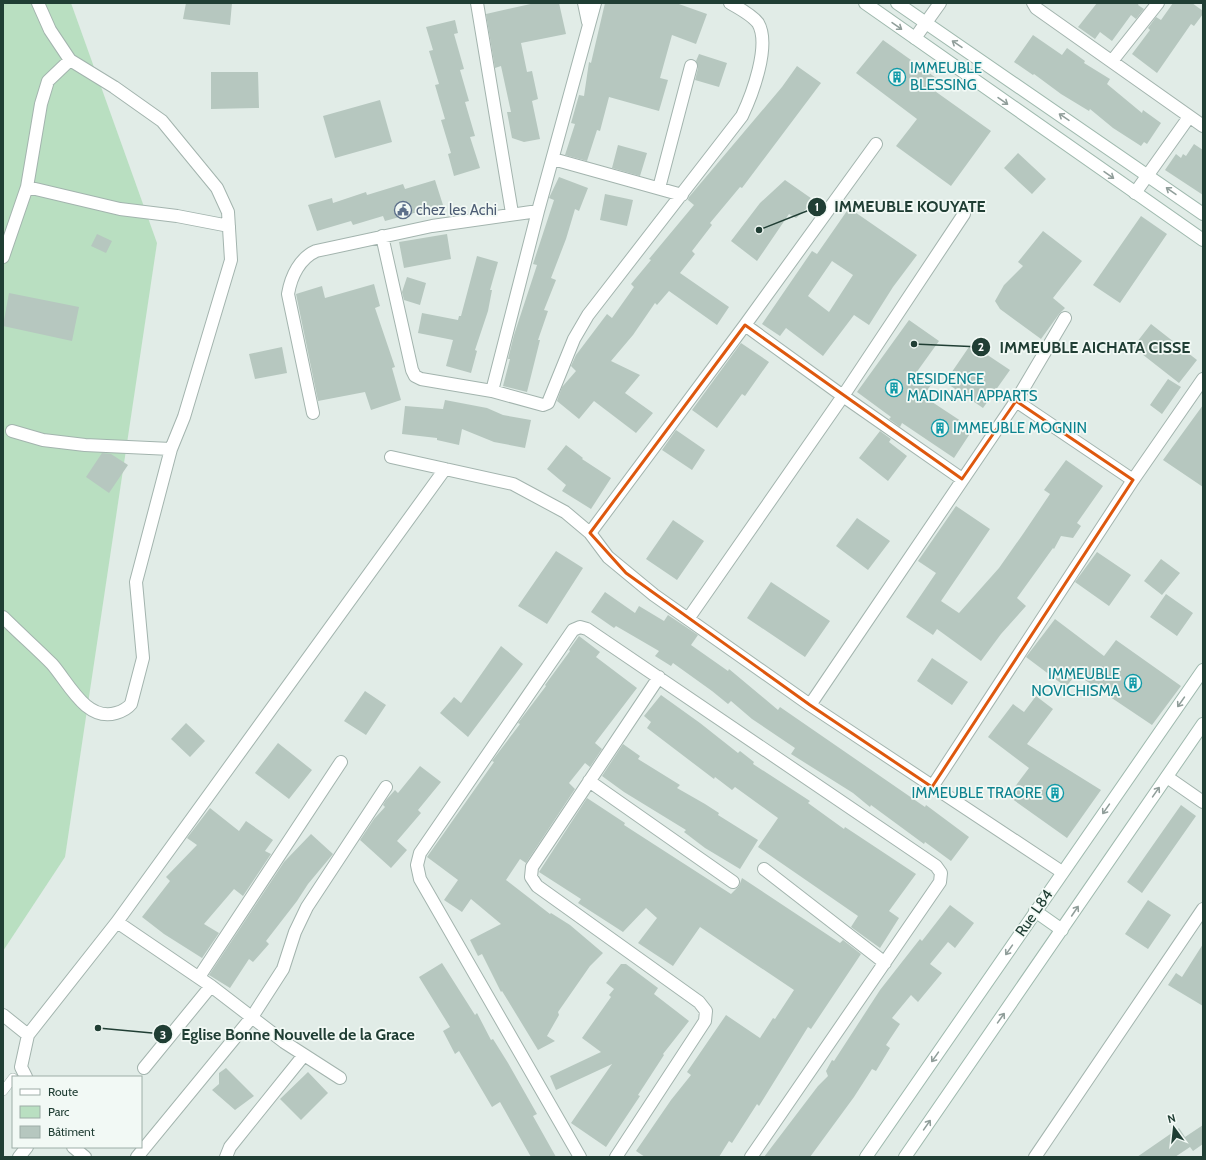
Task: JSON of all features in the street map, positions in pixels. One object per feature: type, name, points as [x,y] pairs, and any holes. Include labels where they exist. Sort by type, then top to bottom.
[{"type":"street","points":[[3,617],[52,665],[83,703],[100,713],[113,714],[126,710],[135,696],[143,658],[136,582],[171,449],[184,417],[231,260],[228,212],[217,188],[162,121],[114,87],[70,60],[50,30],[38,3]]},
{"type":"street","points":[[477,3],[512,213]]},
{"type":"street","points":[[584,3],[589,25]]},
{"type":"street","points":[[492,391],[538,211],[595,3]]},
{"type":"street","points":[[382,236],[412,370],[415,376],[420,379],[492,391],[543,405],[548,403],[580,326],[742,116],[757,78],[761,53],[761,35],[757,23],[730,3]]},
{"type":"street","points":[[865,3],[1203,240]]},
{"type":"street","points":[[897,3],[1203,214]]},
{"type":"street","points":[[914,38],[940,3]]},
{"type":"street","points":[[1033,3],[1036,8],[1203,126]]},
{"type":"street","points":[[1112,61],[1158,3]]},
{"type":"street","points":[[3,257],[27,187],[41,104],[48,81],[70,60]]},
{"type":"street","points":[[659,188],[691,66]]},
{"type":"street","points":[[1135,193],[1149,176],[1189,117]]},
{"type":"street","points":[[590,533],[745,325],[876,144]]},
{"type":"street","points":[[553,160],[682,195]]},
{"type":"street","points":[[27,187],[120,209],[177,216],[229,226]]},
{"type":"street","points":[[313,413],[288,294],[290,283],[306,256],[316,251],[382,236],[512,213],[538,211]]},
{"type":"street","points":[[688,619],[843,396],[964,214]]},
{"type":"street","points":[[810,705],[1016,401],[1065,318]]},
{"type":"street","points":[[745,325],[962,479]]},
{"type":"street","points":[[932,787],[1133,480],[1203,379]]},
{"type":"street","points":[[1016,401],[1133,480]]},
{"type":"street","points":[[12,430],[44,440],[85,445],[171,449]]},
{"type":"street","points":[[391,456],[514,484],[565,512],[590,533],[608,557],[626,574],[688,619],[810,705],[1062,872]]},
{"type":"street","points":[[24,1072],[28,1034],[117,922],[445,469]]},
{"type":"street","points":[[580,1157],[444,922],[420,879],[417,866],[420,853],[573,630],[580,627],[587,629],[659,677],[936,866],[941,873],[940,882],[751,1157]]},
{"type":"street","name":"Rue L84","points":[[866,1157],[1203,670]]},
{"type":"street","points":[[616,1157],[705,1021],[706,1011],[699,1002],[537,886],[531,877],[532,867],[659,677]]},
{"type":"street","points":[[905,1157],[1203,724]]},
{"type":"street","points":[[199,977],[341,762]]},
{"type":"street","points":[[1167,777],[1203,802]]},
{"type":"street","points":[[589,781],[733,882]]},
{"type":"street","points":[[137,1157],[252,1017],[283,969],[295,932],[307,907],[386,787]]},
{"type":"street","points":[[764,869],[885,963]]},
{"type":"street","points":[[1035,1157],[1203,909]]},
{"type":"street","points":[[1035,911],[1062,930]]},
{"type":"street","points":[[117,922],[199,977],[304,1055],[340,1078]]},
{"type":"street","points":[[144,1068],[211,986]]},
{"type":"street","points":[[3,1015],[28,1034]]},
{"type":"street","points":[[226,1157],[230,1147],[304,1055]]},
{"type":"street","points":[[19,1157],[26,1148]]},
{"type":"street","points":[[74,1148],[85,1157]]},
{"type":"lane","points":[[3,1091],[12,1078]]},
{"type":"highlighted area","points":[[745,325],[962,479],[1016,401],[1133,480],[932,787],[810,705],[626,573],[590,533]]},
{"type":"green space","points":[[3,3],[71,3],[157,243],[65,857],[3,951]]},
{"type":"building","points":[[186,3],[232,3],[230,25],[183,19]]},
{"type":"building","points":[[535,3],[559,3],[566,34],[521,43],[527,72],[532,71],[538,99],[532,101],[540,139],[524,142],[512,138],[507,112],[511,112],[501,66],[495,68],[486,14]]},
{"type":"building","points":[[605,3],[676,3],[707,14],[696,44],[672,35],[660,78],[668,80],[659,111],[609,97],[600,131],[597,130],[587,161],[565,155],[575,124],[571,123],[579,95],[584,96],[589,62],[591,63]]},
{"type":"building","points":[[1097,3],[1139,3],[1138,5],[1144,9],[1136,19],[1131,15],[1112,41],[1100,32],[1095,39],[1078,27]]},
{"type":"building","points":[[1173,3],[1192,3],[1203,11],[1203,14],[1194,26],[1191,24],[1157,73],[1132,54],[1150,30],[1148,28],[1156,17],[1161,20]]},
{"type":"building","points":[[455,20],[458,33],[454,34],[464,69],[460,70],[469,101],[465,102],[475,136],[470,137],[480,168],[454,176],[448,154],[451,153],[441,120],[445,119],[435,85],[439,84],[429,51],[433,50],[426,27]]},
{"type":"building","points":[[1033,35],[1062,55],[1067,48],[1085,61],[1084,63],[1110,79],[1107,84],[1142,113],[1143,110],[1161,123],[1147,144],[1144,142],[1141,146],[1113,128],[1090,109],[1089,111],[1061,94],[1034,74],[1033,75],[1014,62]]},
{"type":"building","points":[[883,40],[939,80],[932,89],[991,131],[951,186],[896,146],[917,119],[856,73]]},
{"type":"building","points":[[699,54],[727,63],[719,87],[695,80],[698,68],[696,61]]},
{"type":"building","points":[[797,66],[821,83],[742,188],[740,187],[710,223],[712,225],[692,251],[695,254],[680,273],[729,307],[717,325],[669,291],[657,305],[655,303],[633,335],[611,361],[640,375],[625,393],[653,413],[636,433],[594,401],[579,419],[557,401],[562,387],[576,371],[571,366],[576,355],[607,314],[612,318],[634,287],[631,284],[651,260],[649,259],[694,205],[688,200],[689,197],[782,87]]},
{"type":"building","points":[[211,72],[258,72],[259,108],[211,109]]},
{"type":"building","points":[[380,100],[392,142],[335,158],[323,116]]},
{"type":"building","points":[[1194,144],[1203,150],[1203,195],[1165,170],[1176,154],[1181,158],[1183,154],[1186,156]]},
{"type":"building","points":[[618,145],[647,153],[640,176],[612,168]]},
{"type":"building","points":[[1018,153],[1046,179],[1032,194],[1004,168]]},
{"type":"building","points":[[559,177],[588,188],[579,211],[575,209],[566,239],[551,278],[556,280],[544,310],[548,311],[538,340],[540,340],[527,392],[503,386],[514,335],[537,265],[533,264],[554,200],[549,198]]},
{"type":"building","points":[[435,180],[443,205],[385,221],[383,216],[353,225],[351,221],[317,231],[308,205],[332,198],[333,203],[366,192],[367,195],[403,184],[405,189]]},
{"type":"building","points":[[785,180],[815,201],[796,218],[789,214],[757,261],[731,241],[760,203]]},
{"type":"building","points":[[605,194],[633,200],[627,226],[600,220]]},
{"type":"building","points":[[849,208],[917,255],[893,287],[869,325],[854,315],[823,356],[786,328],[780,336],[762,324],[812,251],[817,254]],"holes":[[[832,261],[853,275],[829,312],[808,296]]]},
{"type":"building","points":[[1141,216],[1167,234],[1120,303],[1093,285]]},
{"type":"building","points":[[1043,231],[1082,261],[1053,298],[1065,308],[1041,339],[1000,309],[995,301],[1004,285],[1023,266],[1018,262]]},
{"type":"building","points":[[97,234],[112,241],[106,253],[91,246]]},
{"type":"building","points":[[447,234],[451,259],[404,268],[399,242]]},
{"type":"building","points":[[477,256],[498,262],[490,290],[492,290],[488,311],[475,350],[477,351],[471,373],[446,366],[453,340],[418,333],[422,313],[458,320],[459,316],[461,316]]},
{"type":"building","points":[[407,277],[426,283],[420,305],[404,300],[402,292]]},
{"type":"building","points":[[374,284],[380,306],[375,308],[395,367],[392,368],[401,400],[371,410],[365,392],[318,401],[296,294],[322,286],[325,298]]},
{"type":"building","points":[[9,293],[79,307],[72,341],[3,326]]},
{"type":"building","points":[[909,320],[939,341],[916,373],[931,385],[923,396],[973,429],[954,458],[902,423],[900,427],[889,419],[891,417],[857,392]]},
{"type":"building","points":[[1151,324],[1197,360],[1179,383],[1133,347]]},
{"type":"building","points":[[741,343],[769,362],[745,396],[742,394],[717,428],[692,410]]},
{"type":"building","points":[[971,344],[1010,370],[983,408],[945,382]]},
{"type":"building","points":[[282,347],[287,373],[255,379],[249,354]]},
{"type":"building","points":[[1168,379],[1181,387],[1162,414],[1150,405]]},
{"type":"building","points":[[445,400],[487,408],[503,415],[531,420],[525,448],[494,442],[462,429],[459,445],[437,440],[437,438],[402,434],[405,406],[443,409]]},
{"type":"building","points":[[1203,405],[1203,487],[1163,460]]},
{"type":"building","points":[[676,430],[705,450],[692,470],[662,450]]},
{"type":"building","points":[[880,431],[891,439],[889,442],[907,456],[888,481],[859,458]]},
{"type":"building","points":[[566,445],[583,458],[582,459],[611,478],[591,509],[562,491],[566,485],[547,469]]},
{"type":"building","points":[[102,453],[111,454],[128,465],[109,493],[86,477]]},
{"type":"building","points":[[1066,460],[1103,486],[1077,523],[1081,526],[1073,538],[1061,536],[1054,549],[1053,548],[1017,598],[1026,606],[1001,634],[981,661],[937,629],[933,635],[906,617],[936,573],[918,561],[956,506],[990,529],[941,601],[959,613],[999,568],[1023,534],[1050,494],[1044,490]]},
{"type":"building","points":[[857,518],[890,541],[868,570],[836,546]]},
{"type":"building","points":[[673,520],[704,541],[677,580],[646,559]]},
{"type":"building","points":[[556,551],[583,568],[547,624],[518,606]]},
{"type":"building","points":[[1097,552],[1131,575],[1109,606],[1075,582]]},
{"type":"building","points":[[1161,559],[1180,573],[1162,595],[1144,581]]},
{"type":"building","points":[[771,582],[830,621],[805,657],[747,618]]},
{"type":"building","points":[[605,592],[635,613],[639,606],[664,621],[668,615],[698,635],[691,645],[728,671],[729,669],[778,710],[780,707],[925,807],[926,805],[969,837],[951,861],[925,842],[924,844],[871,805],[870,807],[853,793],[791,754],[795,748],[752,719],[731,701],[728,704],[673,663],[671,666],[655,656],[659,651],[616,626],[614,628],[591,612]]},
{"type":"building","points":[[1166,594],[1193,613],[1177,636],[1150,617]]},
{"type":"building","points":[[1055,619],[1104,656],[1116,640],[1181,686],[1152,725],[1076,674],[1066,687],[1026,657]]},
{"type":"building","points":[[579,636],[600,652],[596,657],[637,688],[595,743],[602,749],[590,767],[585,763],[569,783],[575,789],[526,863],[520,859],[506,880],[550,914],[551,913],[570,925],[603,953],[590,966],[558,1012],[559,1015],[547,1036],[555,1041],[538,1050],[502,991],[501,992],[482,954],[478,956],[470,940],[501,924],[471,899],[462,912],[444,900],[458,880],[427,857],[494,762],[492,761],[520,724],[518,723],[546,686],[545,685]]},
{"type":"building","points":[[501,646],[523,664],[468,737],[440,713],[454,697],[461,703]]},
{"type":"building","points":[[932,658],[968,682],[952,705],[917,681]]},
{"type":"building","points":[[365,691],[386,705],[366,735],[344,721]]},
{"type":"building","points":[[661,695],[738,753],[740,751],[754,762],[753,764],[810,801],[808,803],[844,829],[845,827],[916,874],[889,911],[899,918],[880,948],[851,927],[858,916],[758,847],[778,818],[735,787],[732,790],[715,777],[714,779],[647,728],[651,722],[644,716]]},
{"type":"building","name":"IMMEUBLE TRAORE","points":[[1036,696],[1053,709],[1027,744],[1101,790],[1067,838],[1008,796],[1029,768],[988,737],[1013,704],[1024,712]]},
{"type":"building","points":[[186,723],[205,741],[190,757],[171,739]]},
{"type":"building","points":[[278,743],[312,770],[289,799],[255,773]]},
{"type":"building","points":[[623,744],[640,756],[638,759],[680,785],[677,788],[705,804],[719,813],[718,815],[758,840],[740,869],[705,848],[684,832],[686,830],[624,792],[602,776]]},
{"type":"building","points":[[420,766],[441,782],[418,810],[421,813],[397,841],[407,850],[391,868],[360,840],[374,819],[385,807],[383,805],[386,800],[395,790],[398,793]]},
{"type":"building","points":[[587,798],[625,823],[624,825],[731,894],[739,886],[742,878],[840,943],[843,940],[861,954],[811,1029],[808,1027],[759,1106],[757,1104],[732,1143],[729,1141],[719,1157],[645,1157],[636,1151],[671,1100],[691,1075],[687,1072],[726,1015],[760,1038],[773,1018],[775,1019],[794,990],[700,927],[673,966],[638,943],[657,918],[646,908],[623,932],[578,903],[581,899],[539,872]]},
{"type":"building","points":[[1181,805],[1196,816],[1142,893],[1127,882]]},
{"type":"building","points":[[210,808],[239,831],[246,821],[273,840],[265,851],[271,854],[243,896],[234,889],[204,924],[219,933],[202,958],[164,934],[142,917],[170,881],[166,877],[197,845],[187,838]]},
{"type":"building","points":[[311,834],[333,854],[308,884],[297,901],[266,941],[269,944],[253,962],[249,959],[230,988],[209,975],[284,862]]},
{"type":"building","points":[[1148,900],[1171,915],[1148,949],[1125,934]]},
{"type":"building","points":[[950,905],[974,923],[955,948],[948,942],[930,964],[942,973],[918,1002],[911,995],[892,1018],[900,1024],[886,1045],[890,1048],[876,1071],[872,1069],[854,1097],[810,1157],[764,1157],[818,1086],[828,1076],[826,1071],[832,1060],[834,1061],[880,990],[920,939],[922,941]]},
{"type":"building","points":[[1203,944],[1203,1006],[1168,985],[1176,973],[1182,977]]},
{"type":"building","points":[[442,963],[475,1015],[477,1013],[491,1040],[493,1039],[508,1063],[537,1114],[533,1116],[556,1157],[531,1157],[500,1102],[492,1107],[459,1051],[455,1054],[443,1031],[450,1027],[419,977]]},
{"type":"building","points":[[621,964],[626,964],[658,988],[654,994],[689,1021],[663,1054],[664,1055],[638,1095],[640,1096],[606,1147],[571,1123],[612,1064],[556,1090],[550,1076],[601,1052],[582,1038],[611,997],[609,995],[614,989],[606,983]]},
{"type":"building","points":[[226,1068],[254,1096],[235,1110],[212,1090],[219,1084],[219,1073]]},
{"type":"building","points":[[308,1072],[328,1093],[301,1120],[280,1099]]},
{"type":"building","points":[[1203,1125],[1203,1144],[1193,1151],[1190,1147],[1175,1157],[1137,1157],[1179,1128],[1185,1137]]},
{"type":"place","name":"IMMEUBLE BLESSING","points":[[897,77]]},
{"type":"place","name":"chez les Achi","points":[[403,210]]},
{"type":"place","name":"IMMEUBLE KOUYATE","points":[[759,230]]},
{"type":"place","name":"IMMEUBLE AICHATA CISSE","points":[[914,344]]},
{"type":"place","name":"RESIDENCE MADINAH APPARTS","points":[[894,388]]},
{"type":"place","name":"IMMEUBLE MOGNIN","points":[[940,428]]},
{"type":"place","name":"IMMEUBLE NOVICHISMA","points":[[1133,683]]},
{"type":"place","name":"IMMEUBLE TRAORE","points":[[1055,793]]},
{"type":"place","name":"Eglise Bonne Nouvelle de la Grace","points":[[98,1028]]}]
